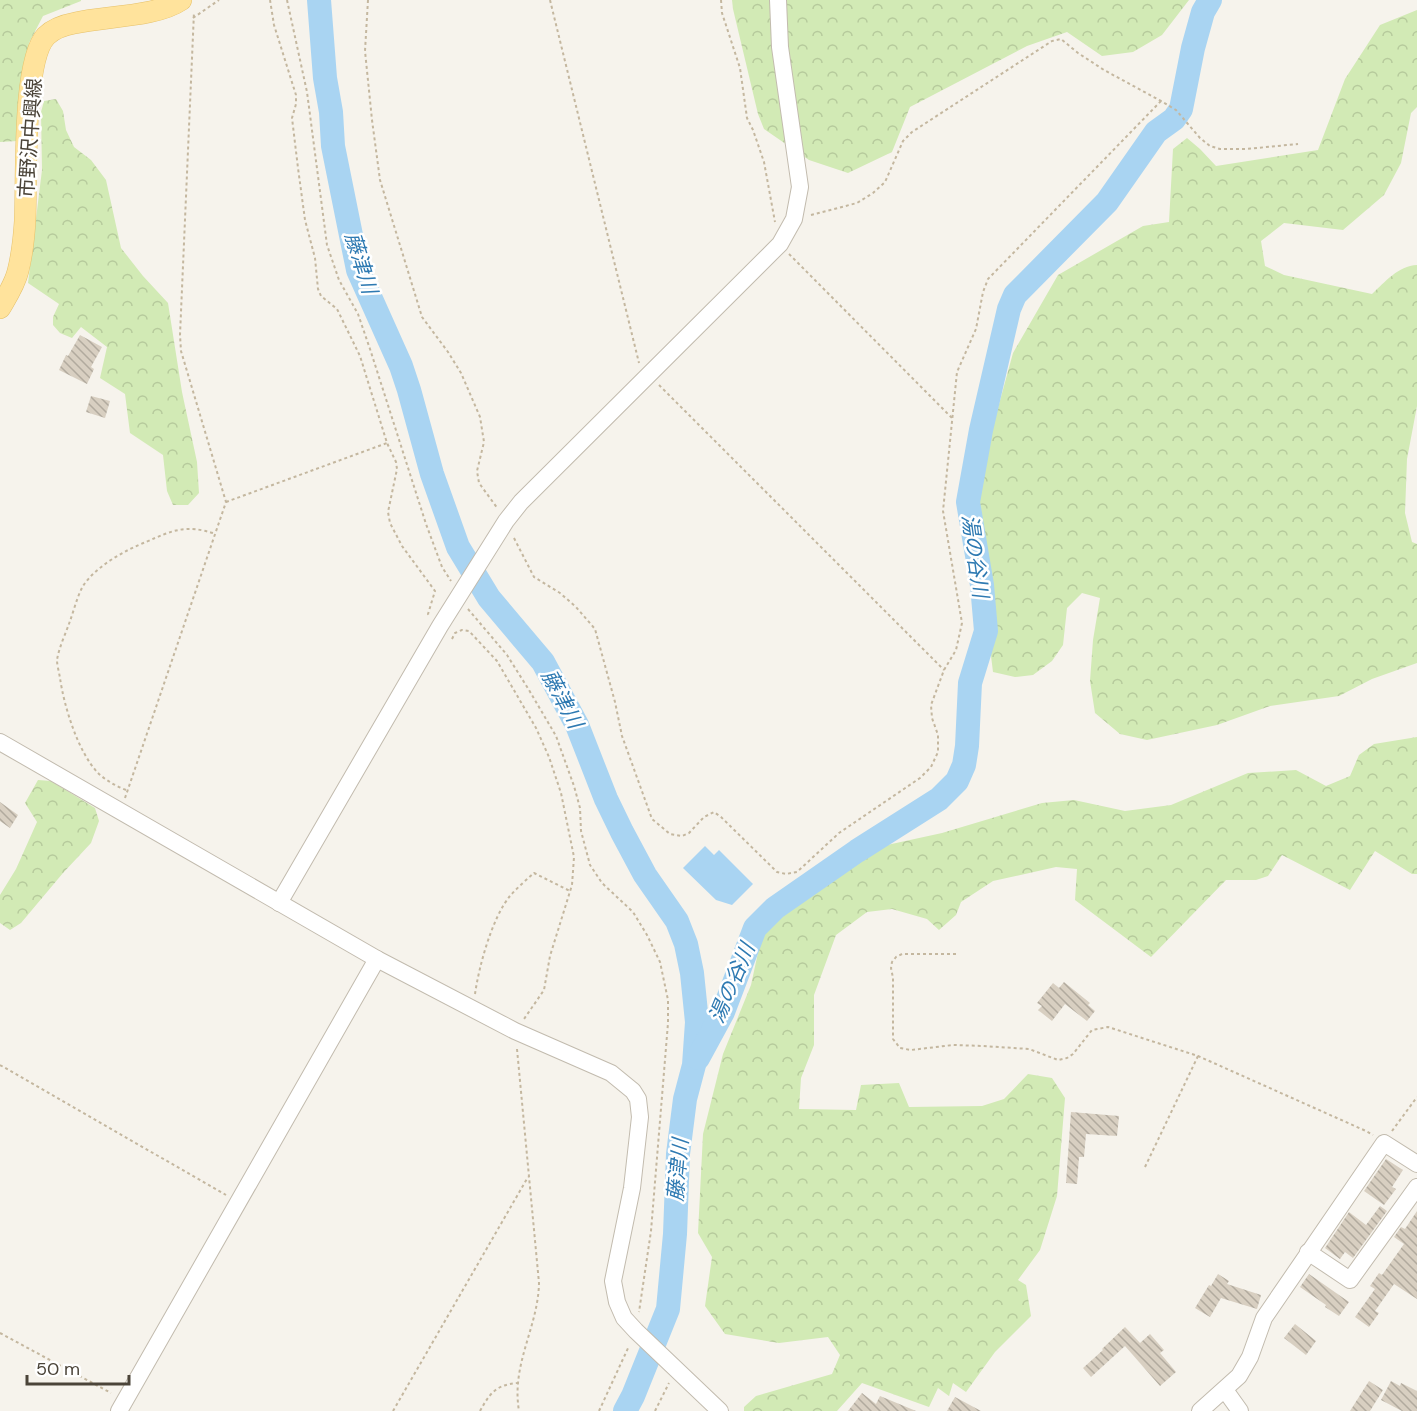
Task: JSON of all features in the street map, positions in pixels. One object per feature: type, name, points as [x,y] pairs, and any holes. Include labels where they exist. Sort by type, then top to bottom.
[{"type":"main road","name":"市野沢中興線","points":[[0,308],[18,272],[25,221],[29,97],[37,53],[45,36],[59,27],[83,21],[163,10],[187,4]]},
{"type":"street","points":[[279,903],[440,626],[506,521],[521,502],[780,244],[794,219],[800,187],[780,47],[778,0]]},
{"type":"street","points":[[0,742],[378,959],[515,1031],[611,1073],[633,1091],[638,1099],[640,1117],[632,1188],[613,1281],[616,1302],[624,1318],[636,1331],[720,1411]]},
{"type":"street","points":[[122,1406],[378,959]]},
{"type":"street","points":[[1200,1411],[1239,1376],[1250,1357],[1264,1318],[1384,1143],[1417,1164]]},
{"type":"street","points":[[1308,1252],[1350,1280],[1417,1187]]},
{"type":"street","points":[[1225,1390],[1240,1411]]},
{"type":"path","points":[[193,18],[219,0]]},
{"type":"path","points":[[270,0],[274,25],[296,95],[292,118],[305,220],[315,258],[318,289],[321,296],[337,309],[360,356],[387,443],[396,462],[397,469],[388,512],[390,523],[402,546],[435,591],[428,614],[440,626]]},
{"type":"path","points":[[286,0],[306,92],[327,245],[339,280],[358,314],[426,525],[442,567],[472,615],[507,655],[556,736],[580,808],[581,831],[590,865],[602,883],[633,912],[660,962],[668,1000],[668,1023],[646,1276],[636,1331],[599,1411]]},
{"type":"path","points":[[368,0],[365,51],[380,180],[422,317],[461,373],[480,417],[484,442],[477,471],[479,483],[506,521],[534,577],[560,593],[595,629],[622,736],[652,819],[670,834],[682,836],[714,812],[777,872],[786,874],[797,872],[839,833],[920,778],[931,767],[938,752],[938,735],[931,705],[944,670],[956,650],[962,623],[943,511],[957,372],[976,329],[983,291],[988,279],[1161,101]]},
{"type":"path","points":[[550,0],[646,377],[944,670]]},
{"type":"path","points":[[721,0],[722,13],[740,68],[747,118],[764,162],[780,244],[952,418]]},
{"type":"path","points":[[120,812],[226,502],[181,351],[193,18],[187,4]]},
{"type":"path","points":[[794,219],[857,203],[873,193],[885,182],[903,141],[912,132],[1052,41],[1061,39],[1078,54],[1176,110],[1210,146],[1220,149],[1246,149],[1298,144]]},
{"type":"path","points":[[226,502],[387,443]]},
{"type":"path","points":[[128,791],[110,783],[98,773],[87,758],[64,705],[57,661],[64,637],[83,586],[94,573],[112,560],[135,546],[163,534],[188,528],[202,529],[216,534]]},
{"type":"path","points":[[449,642],[455,633],[462,630],[469,631],[497,661],[536,728],[549,757],[563,804],[574,857],[572,885],[550,956],[544,990],[515,1031],[539,1283],[539,1297],[518,1375],[519,1411]]},
{"type":"path","points":[[473,1009],[478,973],[487,944],[499,913],[510,897],[534,873],[570,891]]},
{"type":"path","points":[[956,954],[902,954],[892,962],[893,1039],[900,1048],[911,1050],[953,1046],[1029,1049],[1058,1060],[1073,1054],[1092,1030],[1108,1027],[1198,1056],[1366,1131],[1384,1143],[1417,1098]]},
{"type":"path","points":[[1145,1167],[1198,1056]]},
{"type":"path","points":[[0,1065],[238,1202]]},
{"type":"path","points":[[393,1411],[528,1177]]},
{"type":"path","points":[[0,1333],[122,1406]]},
{"type":"path","points":[[655,1411],[675,1367]]},
{"type":"path","points":[[480,1411],[494,1390],[506,1384],[518,1383]]},
{"type":"green space","points":[[0,0],[81,0],[43,16],[29,43],[18,141],[0,142]]},
{"type":"green space","points":[[732,0],[1189,0],[1162,35],[1133,52],[1102,56],[1067,32],[1027,46],[910,107],[892,152],[848,173],[809,160],[764,129],[758,114]]},
{"type":"green space","points":[[1417,10],[1417,107],[1411,113],[1401,163],[1384,195],[1343,230],[1284,223],[1261,241],[1265,266],[1284,275],[1372,294],[1398,271],[1417,265],[1417,406],[1407,459],[1405,513],[1412,542],[1417,544],[1417,663],[1372,679],[1339,696],[1270,706],[1217,725],[1147,740],[1120,734],[1095,713],[1090,681],[1093,640],[1100,598],[1082,593],[1067,608],[1063,645],[1052,661],[1033,675],[1015,677],[993,672],[972,503],[1013,353],[1058,275],[1143,226],[1169,222],[1173,149],[1187,138],[1216,166],[1318,150],[1345,79],[1380,25]]},
{"type":"green space","points":[[56,99],[63,111],[66,130],[74,147],[91,160],[106,180],[121,248],[168,303],[182,392],[197,462],[199,493],[188,505],[173,505],[167,491],[163,455],[130,433],[125,394],[100,378],[107,347],[81,327],[72,338],[60,333],[53,325],[53,317],[59,304],[28,283],[42,170],[41,112],[44,101]]},
{"type":"green space","points":[[1417,737],[1417,874],[1412,874],[1375,851],[1350,890],[1282,855],[1268,876],[1256,880],[1226,880],[1151,957],[1075,900],[1077,869],[1056,867],[993,881],[961,902],[956,915],[939,930],[927,919],[892,909],[867,912],[836,935],[814,995],[814,1045],[801,1078],[799,1109],[856,1110],[861,1085],[899,1083],[909,1107],[982,1106],[1004,1099],[1028,1074],[1052,1078],[1065,1098],[1057,1196],[1040,1250],[1018,1280],[1026,1285],[1031,1316],[995,1352],[966,1392],[953,1383],[949,1396],[938,1388],[929,1407],[862,1383],[837,1411],[744,1411],[744,1407],[756,1396],[832,1374],[840,1355],[828,1337],[779,1343],[725,1334],[705,1306],[712,1257],[698,1233],[703,1134],[723,1054],[751,985],[762,934],[784,912],[839,870],[887,845],[942,833],[1042,803],[1074,800],[1125,811],[1171,805],[1248,773],[1296,770],[1326,786],[1350,776],[1359,755],[1374,744]]},
{"type":"green space","points":[[38,780],[51,781],[95,808],[99,821],[91,843],[21,923],[10,930],[0,923],[0,895],[16,869],[37,822],[25,803]]},
{"type":"water","points":[[705,846],[714,855],[719,850],[753,884],[732,905],[716,900],[683,868]]},
{"type":"building","points":[[80,335],[102,347],[91,367],[94,369],[87,384],[59,370]]},
{"type":"building","points":[[91,396],[110,401],[105,418],[86,412]]},
{"type":"building","points":[[0,802],[18,815],[10,828],[0,821]]},
{"type":"building","points":[[1064,982],[1090,1003],[1088,1005],[1095,1011],[1087,1021],[1065,1004],[1052,1021],[1038,1010],[1042,1006],[1037,1003],[1053,983],[1059,988]]},
{"type":"building","points":[[1071,1112],[1119,1116],[1117,1136],[1086,1134],[1084,1157],[1079,1157],[1077,1184],[1066,1183]]},
{"type":"building","points":[[1386,1159],[1403,1170],[1392,1187],[1396,1189],[1384,1205],[1364,1191]]},
{"type":"building","points":[[1380,1206],[1387,1211],[1353,1258],[1345,1252],[1340,1259],[1325,1248],[1349,1212],[1366,1225]]},
{"type":"building","points":[[1417,1211],[1417,1299],[1394,1284],[1375,1311],[1379,1313],[1369,1327],[1355,1317],[1375,1289],[1370,1286],[1379,1273],[1382,1275],[1404,1244],[1394,1237],[1401,1227],[1405,1229]]},
{"type":"building","points":[[1218,1274],[1229,1281],[1227,1284],[1261,1295],[1257,1309],[1221,1298],[1210,1317],[1195,1308]]},
{"type":"building","points":[[1309,1274],[1349,1302],[1339,1316],[1300,1287]]},
{"type":"building","points":[[1295,1324],[1316,1341],[1306,1355],[1284,1338]]},
{"type":"building","points":[[1125,1327],[1140,1343],[1150,1334],[1164,1350],[1160,1353],[1176,1372],[1160,1386],[1125,1346],[1091,1377],[1083,1368]]},
{"type":"building","points":[[1369,1381],[1383,1390],[1370,1411],[1350,1411]]},
{"type":"building","points":[[1391,1381],[1417,1391],[1417,1411],[1402,1411],[1381,1400]]},
{"type":"building","points":[[862,1393],[876,1404],[880,1396],[916,1411],[848,1411]]},
{"type":"building","points":[[955,1397],[981,1411],[947,1411]]},
{"type":"waterway","name":"藤津川","points":[[319,0],[333,146],[358,270],[401,366],[432,474],[458,547],[489,598],[543,662],[577,725],[606,799],[622,832],[645,875],[677,921],[686,944],[692,973],[697,1022],[694,1065],[685,1099],[678,1154],[675,1234],[668,1309],[625,1411]]},
{"type":"waterway","name":"湯の谷川","points":[[698,1058],[723,1012],[755,928],[775,908],[857,851],[939,799],[957,781],[964,765],[967,746],[970,683],[986,631],[982,585],[968,502],[981,430],[1009,309],[1015,295],[1107,202],[1156,132],[1174,119],[1181,109],[1193,48],[1203,12],[1210,0]]}]
